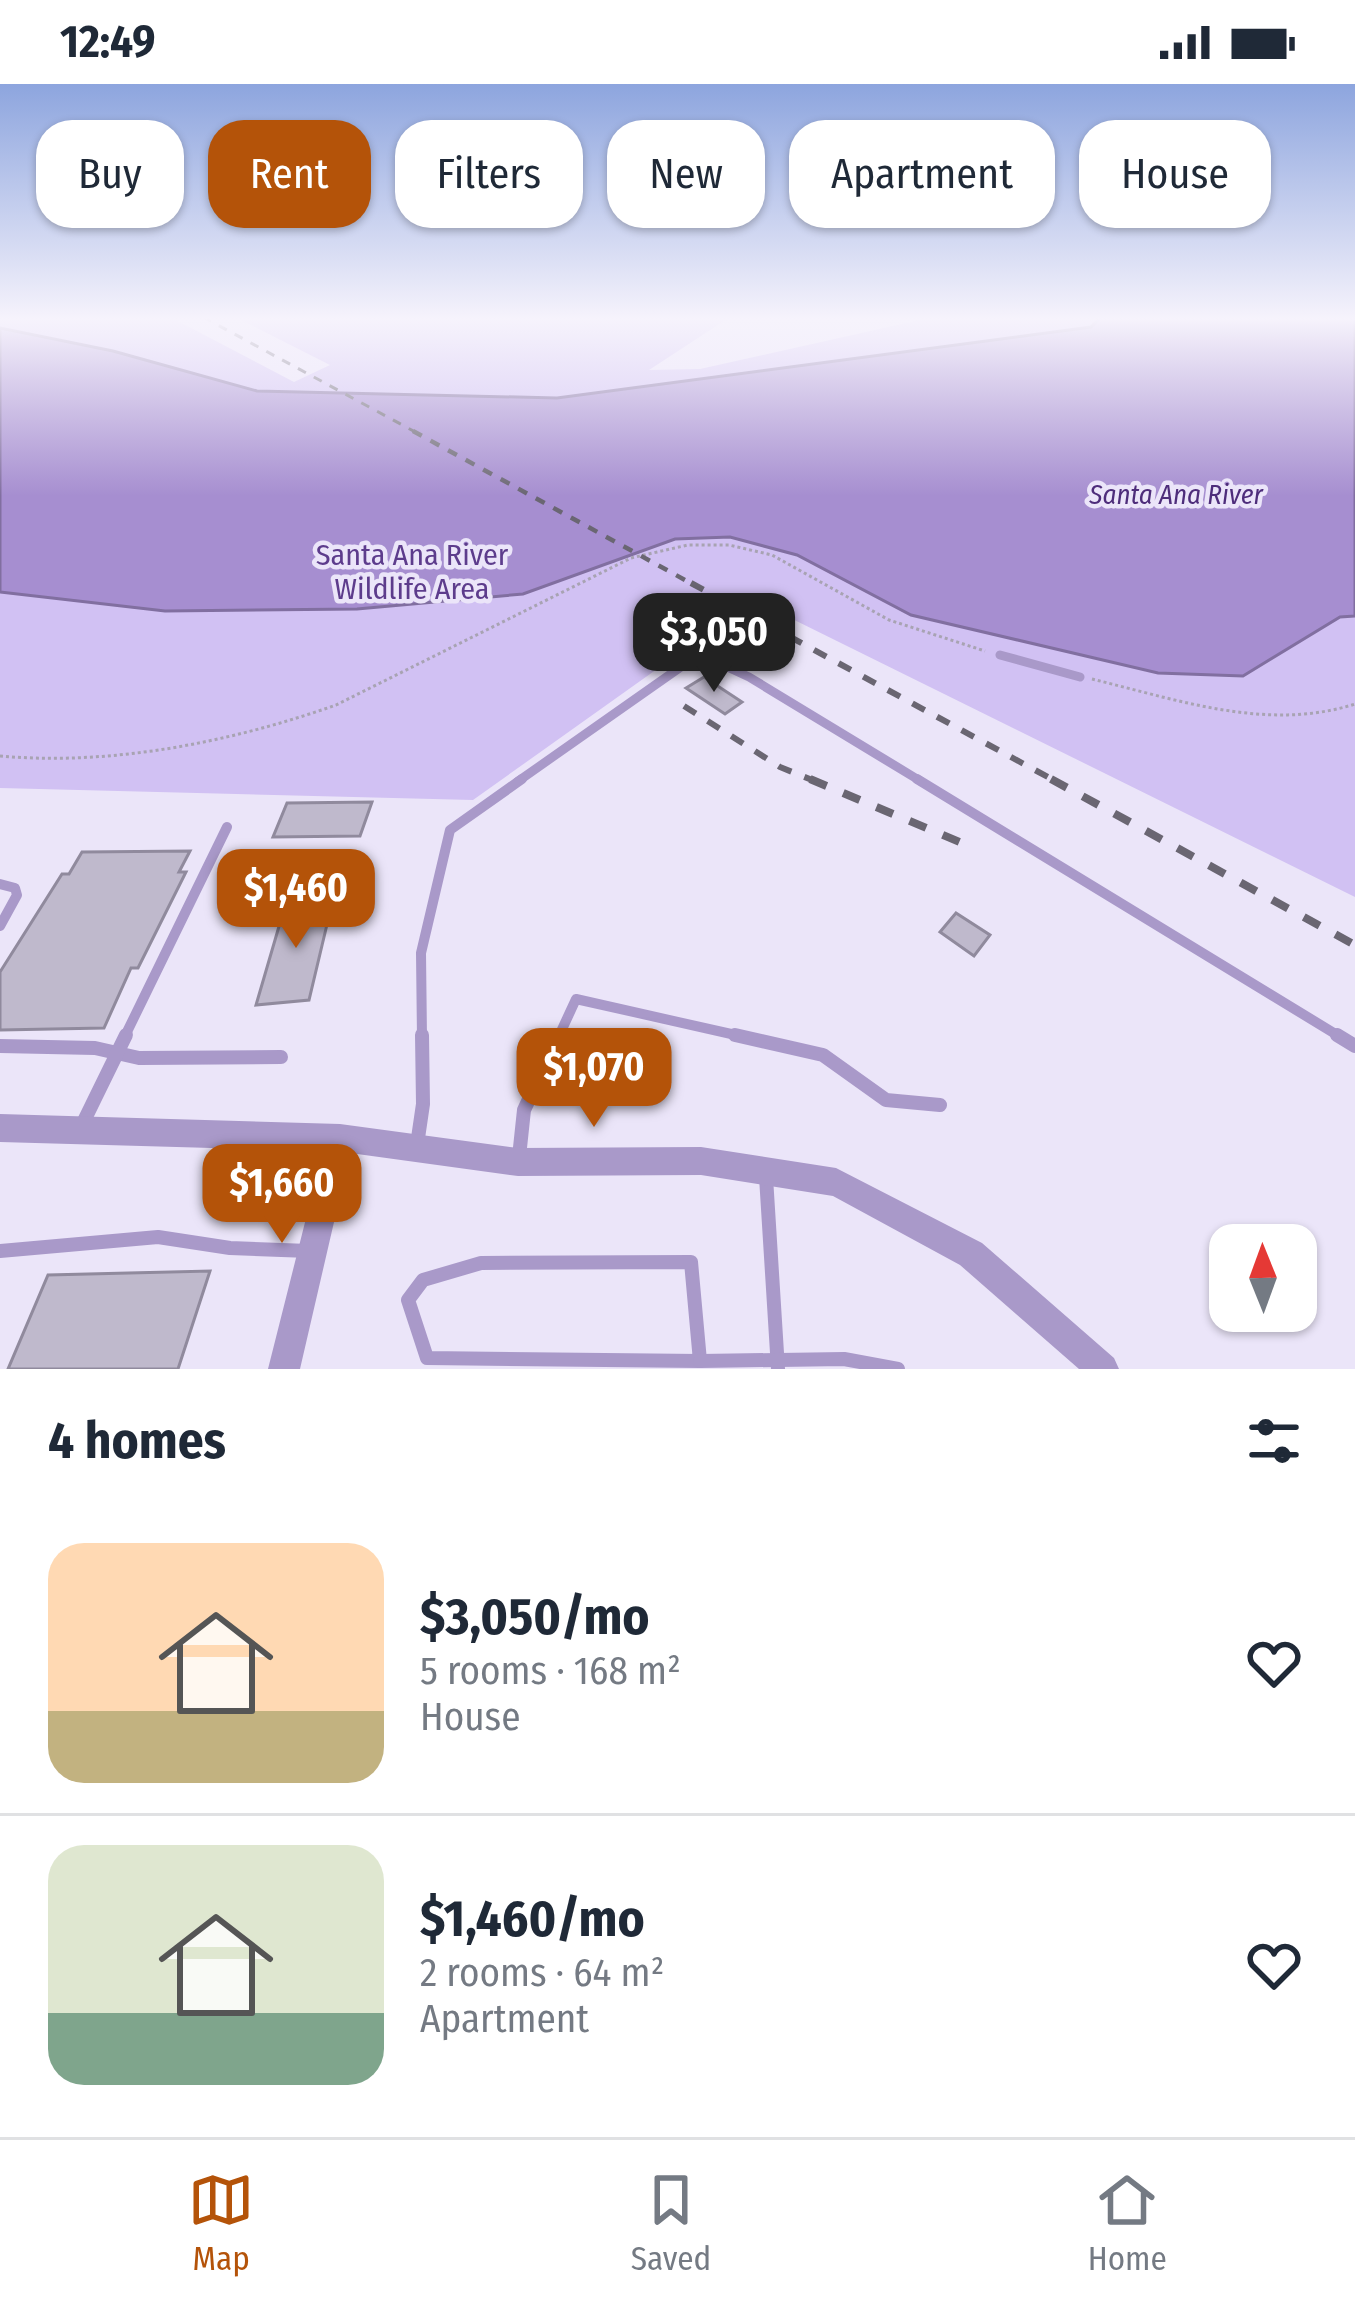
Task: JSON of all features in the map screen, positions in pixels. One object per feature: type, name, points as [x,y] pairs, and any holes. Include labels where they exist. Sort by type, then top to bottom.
[{"type":"street","points":[[0,1127],[340,1138],[518,1162],[700,1161],[836,1182],[971,1254],[1103,1369]]},
{"type":"street","points":[[284,1369],[340,1138]]},
{"type":"lane","points":[[1000,656],[1080,677]]},
{"type":"lane","points":[[416,1151],[423,1104],[421,953],[450,830],[685,664],[706,657],[769,689],[1355,1046]]},
{"type":"lane","points":[[80,1130],[227,827]]},
{"type":"lane","points":[[0,884],[15,888],[17,895],[0,926]]},
{"type":"lane","points":[[518,1162],[524,1110],[576,999],[823,1055],[886,1100],[940,1105]]},
{"type":"lane","points":[[0,1046],[139,1058],[281,1057]]},
{"type":"lane","points":[[766,1170],[765,1217],[778,1365]]},
{"type":"lane","points":[[0,1251],[158,1237],[230,1248],[315,1251]]},
{"type":"lane","points":[[700,1361],[691,1262],[481,1262],[423,1280],[408,1300],[427,1358],[778,1365],[869,1358],[898,1369]]},
{"type":"green space","name":"Santa Ana River Wildlife Area","points":[[0,377],[284,377],[294,382],[305,377],[1355,377],[1355,897],[754,600],[473,800],[0,788]]},
{"type":"water","name":"Santa Ana River","points":[[0,377],[206,377],[257,391],[557,398],[715,377],[1355,377],[1355,616],[1340,617],[1243,676],[1158,673],[911,615],[797,555],[730,537],[675,539],[523,594],[357,609],[165,611],[0,592]]},
{"type":"building","points":[[704,677],[742,702],[725,714],[686,688]]},
{"type":"building","points":[[372,802],[360,836],[273,837],[287,803]]},
{"type":"building","points":[[190,851],[179,872],[186,872],[138,968],[131,968],[104,1028],[0,1030],[0,972],[62,874],[69,874],[82,852]]},
{"type":"building","points":[[334,895],[309,1000],[256,1005],[287,899]]},
{"type":"building","points":[[956,913],[990,935],[974,956],[940,932]]},
{"type":"building","points":[[210,1271],[178,1369],[8,1369],[48,1275]]},
{"type":"railway","points":[[314,377],[419,434]]},
{"type":"railway","points":[[413,431],[696,586]]},
{"type":"railway","points":[[691,583],[1057,782]]},
{"type":"railway","points":[[684,706],[780,767],[817,782]]},
{"type":"railway","points":[[810,779],[969,846]]},
{"type":"railway","points":[[1051,779],[1355,945]]}]
